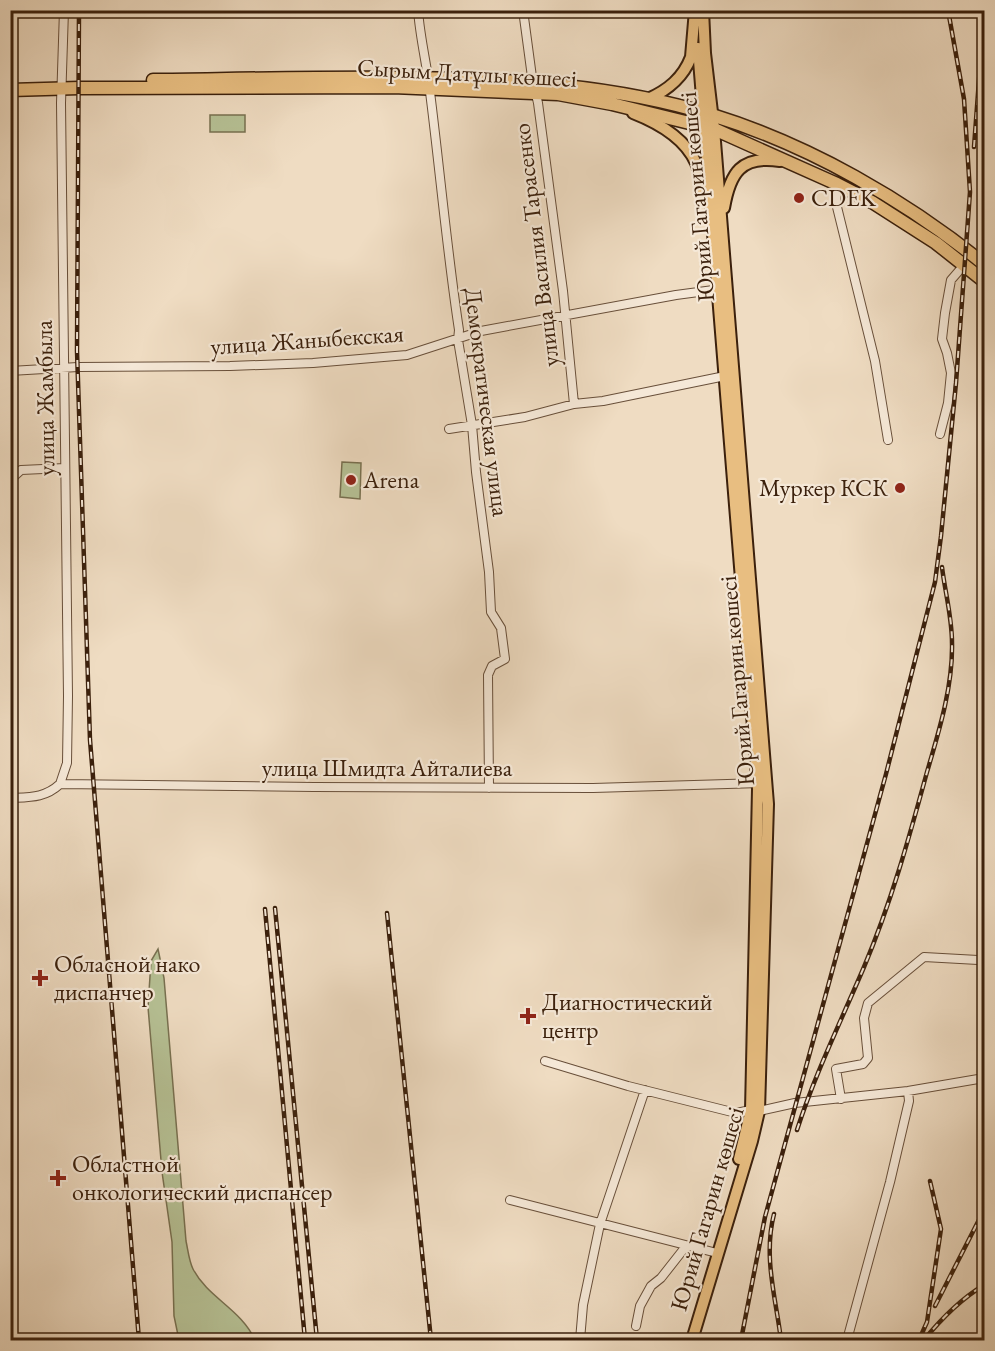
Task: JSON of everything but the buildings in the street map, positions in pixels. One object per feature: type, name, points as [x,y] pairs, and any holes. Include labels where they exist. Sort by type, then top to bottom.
[{"type":"highway","name":"Сырым Датұлы көшесі","points":[[10,82],[62,85],[393,87],[429,83],[534,87],[648,99],[707,114],[798,149],[847,172],[889,196],[984,264]]},
{"type":"highway","name":"Сырым Датұлы көшесі","points":[[10,90],[62,85]]},
{"type":"highway","name":"Сырым Датұлы көшесі","points":[[534,87],[709,127],[792,163],[872,202],[936,243],[984,281]]},
{"type":"highway","points":[[792,163],[798,149]]},
{"type":"main road","points":[[648,99],[676,82],[688,64],[695,10]]},
{"type":"main road","name":"Юрий Гагарин көшесі","points":[[692,1341],[750,1149],[755,1111],[768,804],[762,783],[725,376],[721,220],[695,10]]},
{"type":"main road","name":"Юрий Гагарин көшесі","points":[[703,10],[707,114]]},
{"type":"main road","points":[[612,104],[662,127],[687,149],[697,166],[705,209],[712,231]]},
{"type":"main road","name":"Юрий Гагарин көшесі","points":[[709,127],[712,231],[721,289],[762,783]]},
{"type":"main road","points":[[721,220],[729,185],[736,172],[745,164],[761,159],[792,163]]},
{"type":"main road","name":"Юрий Гагарин көшесі","points":[[685,1341],[755,1111]]},
{"type":"street","name":"улица Жамбыла","points":[[60,784],[67,763],[61,103],[64,10]]},
{"type":"street","name":"Демократическая улица","points":[[418,10],[422,53],[429,83],[447,251],[459,330],[458,340],[472,426],[489,572],[488,594],[491,612],[501,628],[505,659],[492,666],[488,675],[489,788]]},
{"type":"street","name":"улица Василия Тарасенко","points":[[523,10],[538,103],[566,316],[574,404]]},
{"type":"street","points":[[837,184],[836,203],[875,361],[888,440]]},
{"type":"street","points":[[940,434],[948,403],[951,373],[942,339],[945,313],[951,280],[964,265]]},
{"type":"street","name":"улица Жаныбекская","points":[[10,370],[313,363],[407,355],[481,331],[721,289]]},
{"type":"street","points":[[449,429],[525,417],[574,404],[725,376]]},
{"type":"street","points":[[10,480],[21,470],[65,468]]},
{"type":"street","name":"улица Шмидта Айталиева","points":[[10,798],[45,795],[60,784],[489,788],[762,783]]},
{"type":"street","points":[[841,1099],[836,1069],[863,1064],[868,1058],[864,1018],[868,1003],[924,957],[978,960],[984,963]]},
{"type":"street","points":[[545,1061],[736,1113],[795,1103],[908,1091],[984,1078]]},
{"type":"street","points":[[580,1341],[583,1305],[600,1224],[645,1090]]},
{"type":"street","points":[[847,1341],[893,1172],[909,1101],[908,1091]]},
{"type":"street","points":[[510,1200],[713,1252]]},
{"type":"street","points":[[636,1326],[640,1306],[651,1286],[689,1246]]},
{"type":"street","points":[[82,1341],[106,1338],[108,1341]]},
{"type":"green space","points":[[210,115],[245,115],[245,132],[210,132]]},
{"type":"green space","name":"Arena","points":[[342,462],[361,463],[360,499],[340,497]]},
{"type":"green space","points":[[158,949],[164,978],[186,1241],[190,1259],[199,1279],[242,1320],[255,1340],[179,1340],[174,1316],[172,1242],[162,1172],[148,1007],[151,961]]},
{"type":"railway","points":[[79,10],[77,351],[90,740],[139,1340]]},
{"type":"railway","points":[[741,1340],[765,1217],[886,774],[935,582],[956,383],[970,192],[964,99],[948,10]]},
{"type":"railway","points":[[974,147],[984,13]]},
{"type":"railway","points":[[797,1130],[820,1068],[883,919],[940,725],[948,692],[952,659],[950,614],[942,567]]},
{"type":"railway","points":[[275,908],[317,1340]]},
{"type":"railway","points":[[265,909],[305,1340]]},
{"type":"railway","points":[[387,913],[431,1340]]},
{"type":"railway","points":[[919,1340],[927,1322],[941,1229],[930,1181]]},
{"type":"railway","points":[[935,1306],[984,1210]]},
{"type":"railway","points":[[774,1214],[770,1262],[781,1340]]},
{"type":"railway","points":[[924,1340],[952,1310],[984,1285]]},
{"type":"place","name":"CDEK","points":[[799,198]]},
{"type":"place","name":"Arena","points":[[351,480]]},
{"type":"place","name":"Муркер КСК","points":[[900,488]]},
{"type":"place","name":"Обласной нако диспанчер","points":[[40,978]]},
{"type":"place","name":"Диагностический центр","points":[[528,1016]]},
{"type":"place","name":"Областной онкологический диспансер","points":[[58,1178]]}]
